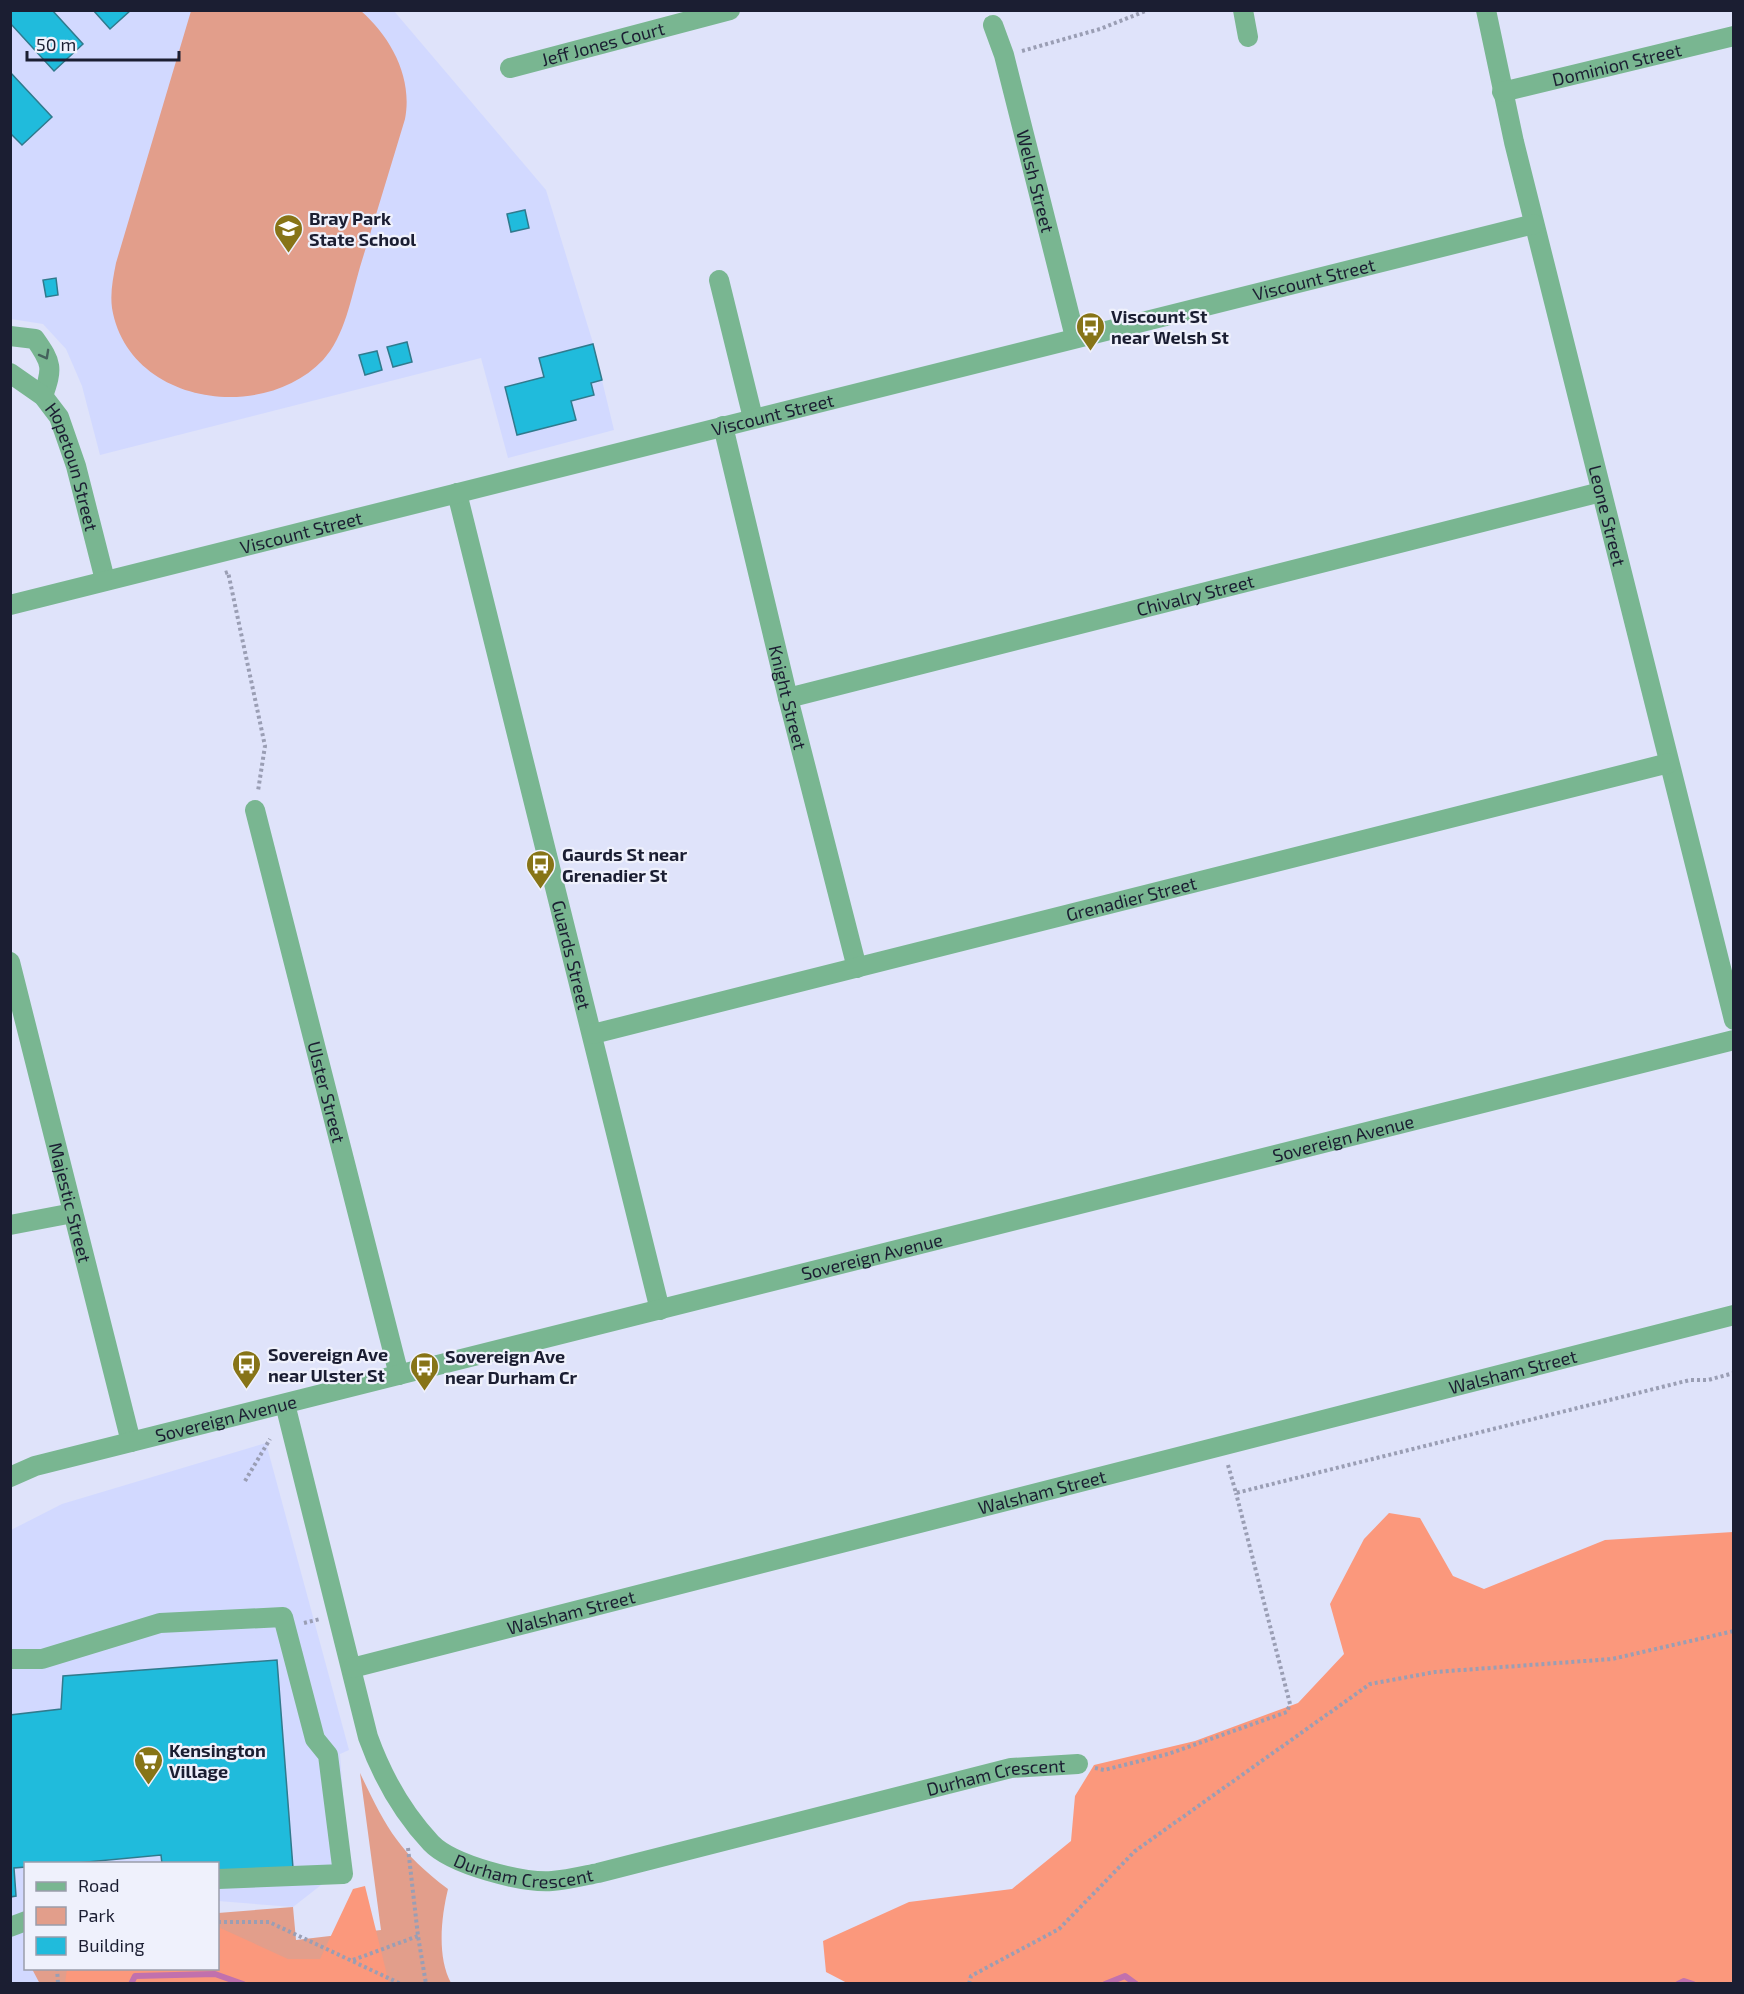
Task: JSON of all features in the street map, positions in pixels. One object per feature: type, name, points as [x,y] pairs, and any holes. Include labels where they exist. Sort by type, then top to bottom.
[{"type":"street","name":"Jeff Jones Court","points":[[510,68],[730,10]]},
{"type":"street","points":[[1243,10],[1248,37]]},
{"type":"street","name":"Leone Street","points":[[1486,10],[1502,92],[1534,224],[1734,1020]]},
{"type":"street","name":"Welsh Street","points":[[993,25],[1004,55],[1075,337]]},
{"type":"street","name":"Dominion Street","points":[[1502,92],[1734,36]]},
{"type":"street","name":"Viscount Street","points":[[10,605],[1534,224]]},
{"type":"street","points":[[719,280],[753,418]]},
{"type":"street","points":[[10,336],[19,335],[35,339],[48,357],[51,371],[43,396]]},
{"type":"street","name":"Hopetoun Street","points":[[10,373],[43,396],[59,417],[68,441],[105,580]]},
{"type":"street","name":"Knight Street","points":[[723,426],[788,698],[857,968]]},
{"type":"street","name":"Chivalry Street","points":[[788,698],[1601,492]]},
{"type":"street","name":"Guards Street","points":[[457,493],[660,1310]]},
{"type":"street","name":"Grenadier Street","points":[[593,1034],[1669,763]]},
{"type":"street","name":"Ulster Street","points":[[255,810],[399,1376]]},
{"type":"street","name":"Majestic Street","points":[[10,962],[131,1442]]},
{"type":"street","name":"Sovereign Avenue","points":[[10,1477],[35,1466],[1734,1040]]},
{"type":"street","points":[[10,1225],[73,1213]]},
{"type":"street","name":"Walsham Street","points":[[352,1668],[1734,1315]]},
{"type":"street","name":"Durham Crescent","points":[[285,1404],[368,1737],[383,1778],[432,1845],[471,1865],[512,1878],[551,1881],[597,1873],[1011,1768],[1078,1764]]},
{"type":"street","points":[[10,1659],[42,1659],[160,1623],[283,1617],[315,1739],[327,1755],[343,1874],[219,1879]]},
{"type":"path","points":[[1004,55],[1100,29],[1148,10]]},
{"type":"path","points":[[219,574],[228,572],[265,746],[255,810]]},
{"type":"path","points":[[1236,1493],[1690,1380],[1708,1380],[1734,1373]]},
{"type":"path","points":[[245,1481],[270,1439]]},
{"type":"path","points":[[1078,1764],[1104,1770],[1146,1759],[1287,1712],[1290,1704],[1228,1465]]},
{"type":"path","points":[[286,1628],[338,1615]]},
{"type":"path","points":[[969,1983],[971,1976],[1059,1929],[1136,1851],[1370,1684],[1435,1672],[1612,1659],[1734,1631]]},
{"type":"path","points":[[407,1844],[417,1936],[426,1983]]},
{"type":"path","points":[[219,1922],[269,1922],[401,1983]]},
{"type":"path","points":[[352,1960],[417,1936]]},
{"type":"shaded area","name":"Bray Park State School","points":[[11,11],[394,11],[546,190],[593,343],[614,430],[508,458],[481,358],[100,455],[82,386],[66,349],[43,324],[11,319]]},
{"type":"shaded area","points":[[266,1443],[349,1750],[340,1754],[348,1864],[293,1907],[219,1901],[219,1862],[24,1862],[24,1970],[33,1970],[40,1983],[11,1984],[11,1530],[62,1504]]},
{"type":"shaded area","points":[[1389,1513],[1420,1518],[1453,1576],[1484,1589],[1605,1540],[1733,1532],[1733,1983],[849,1984],[826,1972],[823,1941],[909,1902],[1012,1889],[1071,1841],[1075,1796],[1094,1765],[1195,1741],[1298,1703],[1344,1654],[1330,1604],[1364,1539]]},
{"type":"shaded area","points":[[365,1886],[389,1983],[65,1983],[67,1970],[219,1970],[219,1927],[288,1959],[320,1959],[353,1889]]},
{"type":"green space","points":[[191,11],[361,11],[382,33],[390,46],[403,74],[406,88],[405,119],[337,340],[323,360],[297,380],[267,392],[234,397],[201,394],[170,384],[143,366],[123,340],[112,308],[116,263]]},
{"type":"green space","points":[[360,1773],[395,1838],[417,1863],[448,1889],[442,1949],[451,1983],[40,1984],[33,1970],[219,1970],[219,1913],[293,1907],[296,1940],[381,1930]]},
{"type":"building","points":[[10,10],[52,10],[83,44],[54,71],[10,23]]},
{"type":"building","points":[[93,10],[131,10],[110,29]]},
{"type":"building","points":[[10,72],[52,117],[22,145],[10,133]]},
{"type":"building","points":[[525,210],[529,228],[511,232],[507,214]]},
{"type":"building","points":[[56,278],[58,295],[46,297],[43,280]]},
{"type":"building","points":[[407,342],[412,362],[393,367],[387,347]]},
{"type":"building","points":[[593,344],[602,380],[591,383],[594,395],[571,401],[576,420],[517,435],[505,387],[544,377],[539,358]]},
{"type":"building","points":[[377,351],[382,370],[365,375],[359,355]]},
{"type":"building","name":"Kensington Village","points":[[277,1660],[293,1868],[219,1874],[219,1862],[162,1862],[161,1855],[87,1862],[24,1862],[24,1867],[14,1868],[16,1896],[10,1897],[10,1715],[61,1709],[63,1676]]},
{"type":"waterway","points":[[131,1984],[135,1976],[215,1974],[243,1984]]},
{"type":"waterway","points":[[1105,1984],[1125,1976],[1136,1984]]},
{"type":"waterway","points":[[1678,1984],[1684,1981],[1693,1984]]},
{"type":"place","name":"Bray Park State School","points":[[288,254]]},
{"type":"place","name":"Viscount St near Welsh St","points":[[1090,352]]},
{"type":"place","name":"Gaurds St near Grenadier St","points":[[541,890]]},
{"type":"place","name":"Sovereign Ave near Ulster St","points":[[247,1390]]},
{"type":"place","name":"Sovereign Ave near Durham Cr","points":[[424,1392]]},
{"type":"place","name":"Kensington Village","points":[[148,1786]]}]
